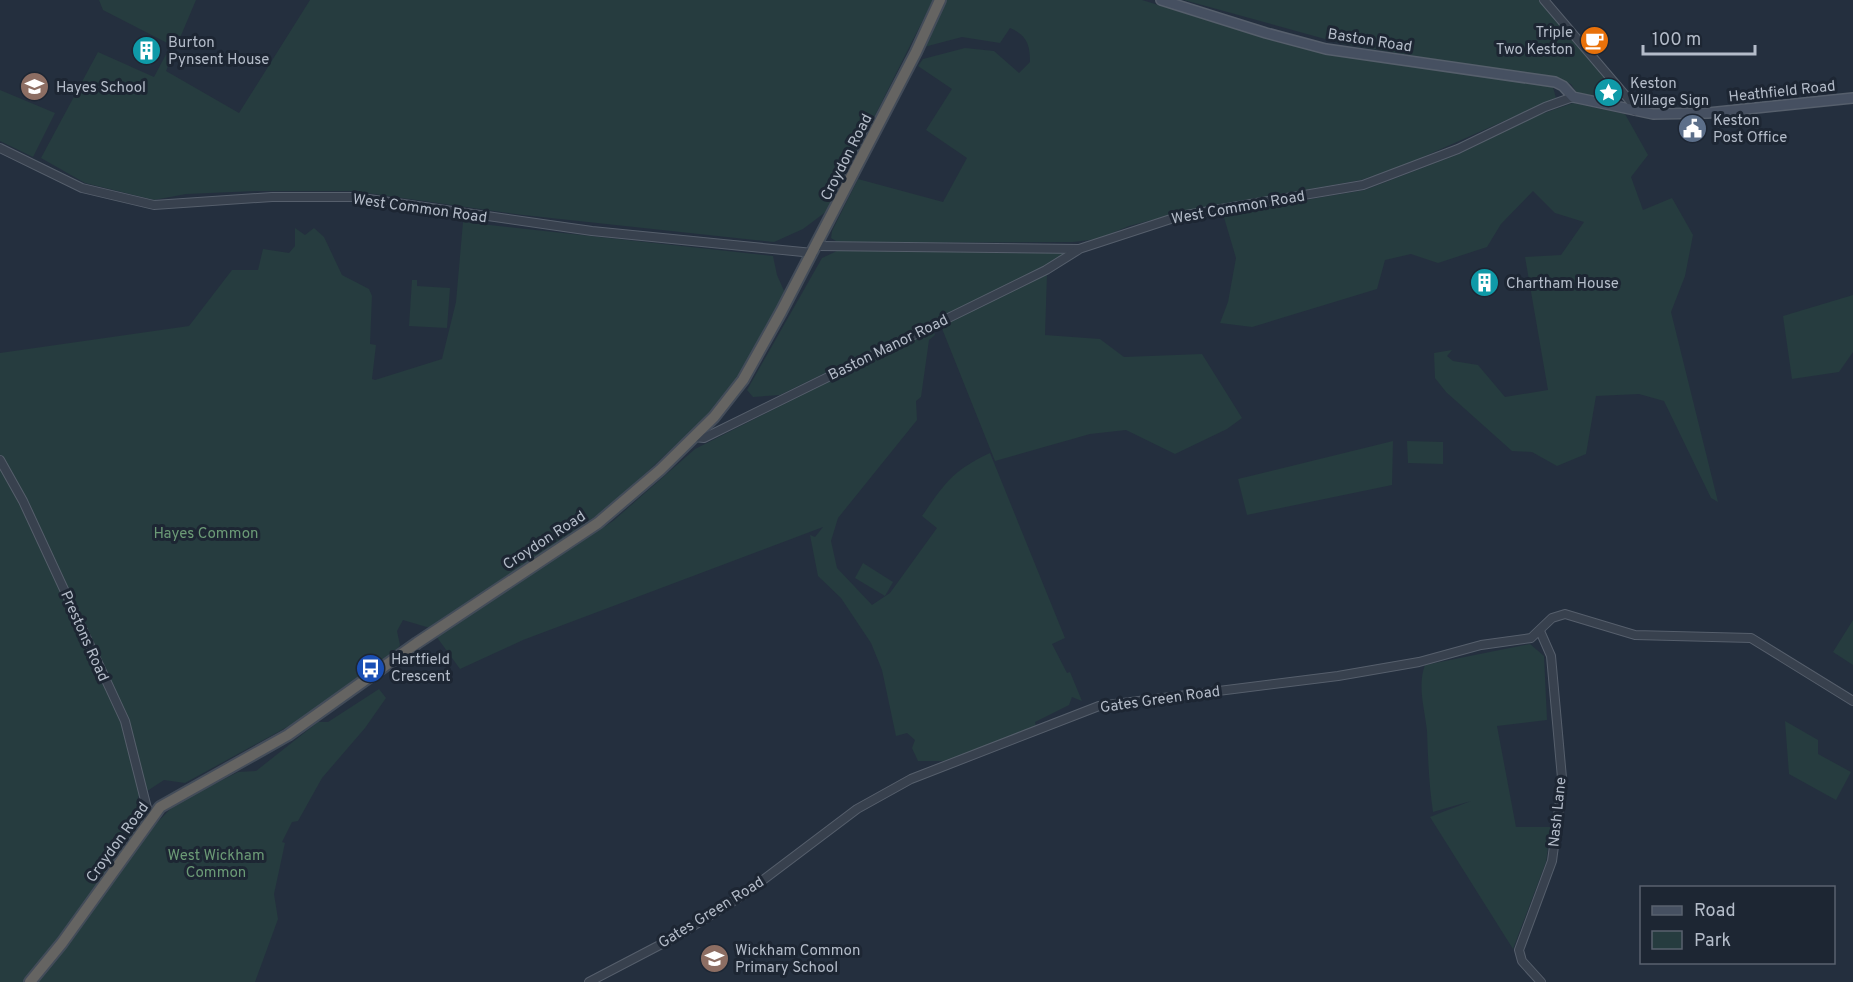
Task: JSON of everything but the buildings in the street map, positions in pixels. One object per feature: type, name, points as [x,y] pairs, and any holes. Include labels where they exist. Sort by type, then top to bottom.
[{"type":"highway","name":"Croydon Road","points":[[30,982],[62,943],[150,820],[168,801],[294,731],[417,643],[603,519],[694,437],[723,407],[743,380],[815,249],[940,0]]},
{"type":"main road","name":"Baston Road","points":[[1161,0],[1326,49],[1555,82],[1573,97]]},
{"type":"main road","name":"Heathfield Road","points":[[1573,97],[1635,111],[1690,115],[1853,98]]},
{"type":"street","points":[[1544,0],[1633,104],[1635,111]]},
{"type":"street","points":[[1612,105],[1620,97],[1615,83]]},
{"type":"street","name":"West Common Road","points":[[0,148],[82,188],[154,205],[272,196],[355,197],[503,221],[726,246],[815,249],[1079,249],[1180,216],[1363,185],[1458,149],[1545,107],[1573,97]]},
{"type":"street","name":"Baston Manor Road","points":[[694,437],[704,438],[1046,270],[1079,249]]},
{"type":"street","name":"Prestons Road","points":[[0,460],[23,501],[125,721],[150,820]]},
{"type":"street","name":"Gates Green Road","points":[[589,982],[677,936],[744,896],[857,809],[910,778],[1098,707],[1349,674],[1419,662],[1481,645],[1531,638],[1552,618],[1564,614],[1635,635],[1751,638],[1853,701]]},
{"type":"street","name":"Nash Lane","points":[[1540,631],[1551,656],[1562,778],[1552,861],[1519,950],[1522,961],[1541,982]]},
{"type":"green space","points":[[99,0],[196,0],[166,71],[239,113],[310,0],[933,0],[827,211],[803,229],[774,242],[523,215],[353,191],[186,194],[154,200],[85,183],[41,158],[98,52],[154,77],[171,45],[103,10]]},
{"type":"green space","points":[[946,0],[1142,0],[1281,43],[1341,56],[1543,84],[1553,87],[1556,98],[1405,165],[1361,180],[1179,213],[1129,226],[1098,239],[1073,242],[839,243],[831,238],[832,231],[858,179],[943,202],[967,158],[926,130],[952,89],[918,66],[923,59],[965,48],[994,51],[1019,73],[1030,62],[1029,50],[1024,37],[1010,28],[1000,43],[962,37],[924,47]]},
{"type":"green space","points":[[1184,0],[1539,0],[1618,94],[1611,101],[1577,93],[1571,84],[1561,80],[1343,44]]},
{"type":"green space","points":[[0,90],[55,113],[33,157],[0,141]]},
{"type":"green space","points":[[1573,103],[1625,114],[1648,155],[1631,177],[1643,210],[1672,198],[1693,235],[1685,276],[1671,312],[1718,502],[1711,498],[1664,401],[1639,394],[1596,396],[1586,454],[1557,466],[1532,452],[1512,451],[1446,392],[1435,378],[1434,353],[1452,350],[1447,356],[1453,361],[1478,365],[1505,397],[1548,390],[1525,257],[1561,255],[1584,222],[1555,213],[1533,191],[1501,224],[1487,247],[1438,263],[1411,254],[1385,260],[1377,289],[1252,327],[1220,323],[1228,302],[1236,258],[1223,214],[1365,190],[1459,154],[1536,116]]},
{"type":"green space","name":"Hayes Common","points":[[463,222],[773,256],[777,275],[785,293],[735,382],[715,408],[611,506],[430,628],[403,620],[397,631],[400,645],[395,653],[298,721],[185,783],[164,780],[138,797],[140,805],[138,827],[66,932],[25,982],[0,982],[0,353],[189,326],[232,270],[258,270],[263,249],[289,253],[295,246],[295,228],[305,235],[314,228],[324,237],[342,275],[369,289],[372,296],[370,344],[376,345],[372,379],[375,380],[442,359],[456,302]]},
{"type":"green space","points":[[878,249],[986,252],[1042,249],[1074,252],[780,395],[753,397],[747,390],[822,258],[837,251]]},
{"type":"green space","points":[[1047,274],[1045,335],[1100,339],[1124,357],[1202,354],[1242,418],[1227,429],[1175,454],[1126,430],[1090,434],[995,461],[941,326]]},
{"type":"green space","points":[[412,280],[417,280],[417,286],[450,288],[447,328],[409,326]]},
{"type":"green space","points":[[1853,295],[1853,352],[1839,372],[1792,379],[1783,316]]},
{"type":"green space","points":[[933,329],[935,335],[929,340],[921,397],[916,401],[917,420],[838,518],[831,541],[837,568],[872,605],[890,593],[937,528],[922,516],[930,504],[958,472],[990,453],[1065,638],[1052,644],[1067,673],[1070,672],[1082,701],[1072,697],[1069,705],[1035,722],[1036,727],[944,761],[918,761],[912,748],[915,740],[907,733],[896,736],[882,670],[871,643],[841,598],[818,576],[810,535],[815,537],[823,527],[523,640],[460,669],[436,636],[613,521],[695,449]]},
{"type":"green space","points":[[1393,441],[1392,485],[1247,515],[1238,479]]},
{"type":"green space","points":[[1407,441],[1443,442],[1443,464],[1408,463]]},
{"type":"green space","points":[[863,563],[893,582],[885,596],[855,578]]},
{"type":"green space","points":[[1853,620],[1853,665],[1833,652]]},
{"type":"green space","points":[[1530,644],[1544,656],[1547,720],[1497,726],[1516,827],[1551,827],[1546,862],[1513,949],[1430,817],[1471,801],[1433,812],[1422,681],[1425,665]]},
{"type":"green space","name":"West Wickham Common","points":[[379,689],[386,698],[365,728],[322,778],[298,821],[292,822],[282,842],[285,843],[274,894],[278,919],[255,982],[36,982],[74,937],[149,831],[175,804],[238,772],[256,771],[318,722],[328,722]]},
{"type":"green space","points":[[1785,721],[1818,740],[1818,754],[1851,772],[1836,800],[1789,774]]},
{"type":"place","name":"Triple Two Keston","points":[[1594,41]]},
{"type":"place","name":"Burton Pynsent House","points":[[147,51]]},
{"type":"place","name":"Hayes School","points":[[35,87]]},
{"type":"place","name":"Keston Village Sign","points":[[1609,92]]},
{"type":"place","name":"Keston Post Office","points":[[1692,129]]},
{"type":"place","name":"Chartham House","points":[[1485,283]]},
{"type":"place","name":"Hartfield Crescent","points":[[370,668]]},
{"type":"place","name":"Wickham Common Primary School","points":[[714,959]]}]
